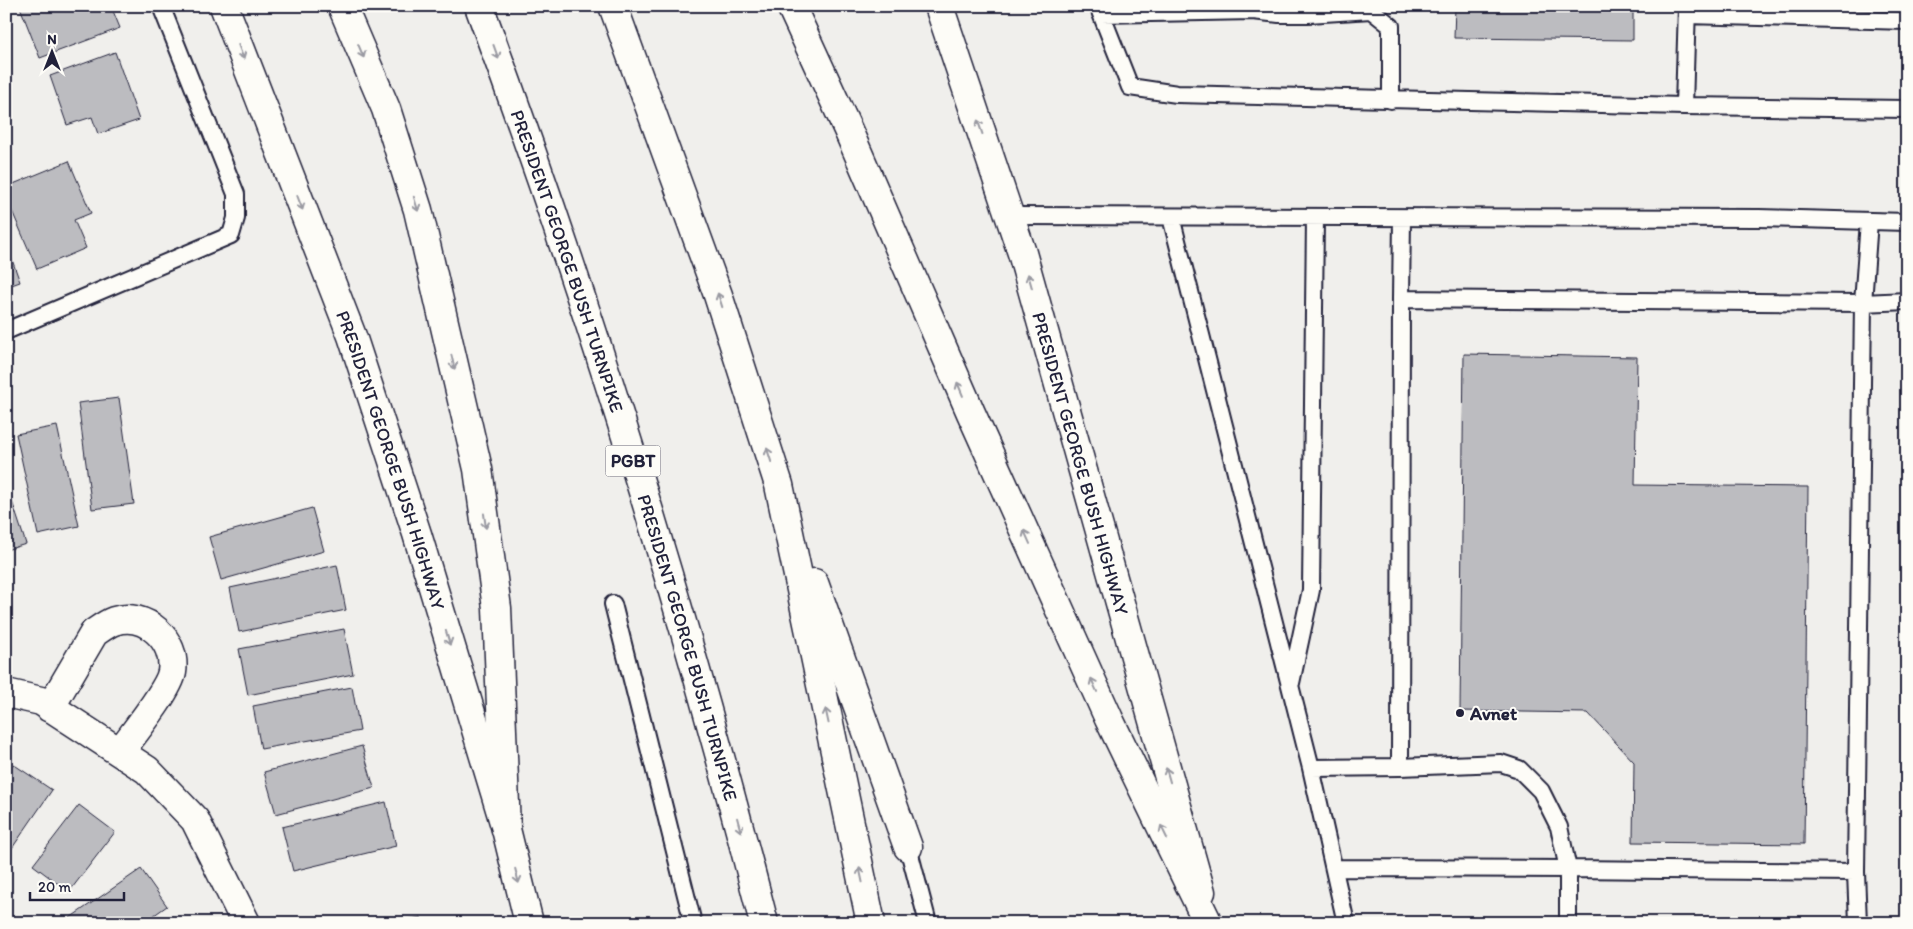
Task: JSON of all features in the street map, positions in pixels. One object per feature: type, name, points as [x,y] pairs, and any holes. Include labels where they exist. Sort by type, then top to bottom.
[{"type":"main road","name":"PRESIDENT GEORGE BUSH HIGHWAY","points":[[224,6],[352,336],[417,534],[506,829],[528,923]]},
{"type":"main road","points":[[342,6],[386,109],[418,210],[478,469],[497,608],[506,829]]},
{"type":"main road","name":"PRESIDENT GEORGE BUSH TURNPIKE","points":[[480,6],[565,253],[650,514],[717,740],[764,923]]},
{"type":"main road","points":[[613,6],[718,295],[778,485],[908,847]]},
{"type":"main road","points":[[791,6],[848,130],[971,413],[1109,719],[1209,923]]},
{"type":"main road","name":"PRESIDENT GEORGE BUSH HIGHWAY","points":[[939,6],[1022,253],[1209,923]]},
{"type":"main road","points":[[778,485],[871,923]]},
{"type":"main road","points":[[50,708],[94,633],[115,621],[127,619],[139,621],[150,626],[160,634],[168,645],[172,658],[172,672],[168,685],[120,752]]},
{"type":"main road","points":[[6,693],[40,701],[147,770],[195,820],[246,923]]},
{"type":"lane","points":[[6,331],[231,235],[236,218],[236,194],[162,6]]},
{"type":"lane","points":[[1391,100],[1391,26],[1371,10],[1308,14],[1279,14],[1250,9],[1100,10],[1130,88],[1177,94],[1391,100],[1907,109]]},
{"type":"lane","points":[[1684,106],[1687,11],[1907,21]]},
{"type":"lane","points":[[1010,216],[1759,218],[1907,222]]},
{"type":"lane","points":[[1171,217],[1311,768],[1346,923]]},
{"type":"lane","points":[[1290,688],[1311,590],[1315,217]]},
{"type":"lane","points":[[1400,767],[1402,218]]},
{"type":"lane","points":[[1858,923],[1856,872],[1863,302],[1869,222]]},
{"type":"lane","points":[[1401,299],[1907,301]]},
{"type":"lane","points":[[613,604],[694,923]]},
{"type":"lane","points":[[1311,768],[1501,763],[1519,769],[1541,791],[1559,827],[1568,869],[1568,923]]},
{"type":"lane","points":[[908,847],[928,923]]},
{"type":"lane","points":[[1334,868],[1856,872]]},
{"type":"building","points":[[111,6],[120,28],[40,58],[20,7]]},
{"type":"building","points":[[1455,6],[1633,6],[1633,40],[1454,38]]},
{"type":"building","points":[[115,52],[139,120],[98,134],[92,117],[67,125],[50,76]]},
{"type":"building","points":[[69,161],[91,213],[74,220],[86,248],[37,269],[6,197],[6,187]]},
{"type":"building","points":[[6,243],[20,282],[6,287]]},
{"type":"building","points":[[1464,354],[1637,357],[1635,485],[1808,487],[1804,844],[1633,842],[1634,762],[1588,713],[1460,711]]},
{"type":"building","points":[[119,398],[134,504],[92,509],[78,403]]},
{"type":"building","points":[[57,426],[79,526],[38,535],[16,434]]},
{"type":"building","points":[[6,483],[26,544],[6,550]]},
{"type":"building","points":[[312,508],[324,551],[221,580],[209,537]]},
{"type":"building","points":[[337,565],[346,610],[239,632],[230,588]]},
{"type":"building","points":[[344,629],[353,674],[248,695],[239,649]]},
{"type":"building","points":[[352,687],[360,731],[261,749],[253,706]]},
{"type":"building","points":[[362,746],[374,788],[276,814],[264,772]]},
{"type":"building","points":[[13,764],[52,790],[6,857],[6,774]]},
{"type":"building","points":[[386,802],[396,846],[293,871],[282,827]]},
{"type":"building","points":[[79,805],[115,832],[69,892],[33,865]]},
{"type":"building","points":[[141,869],[167,906],[143,923],[64,922]]},
{"type":"building","points":[[421,917],[422,923],[391,923]]},
{"type":"place","name":"Avnet","points":[[1460,713]]}]
